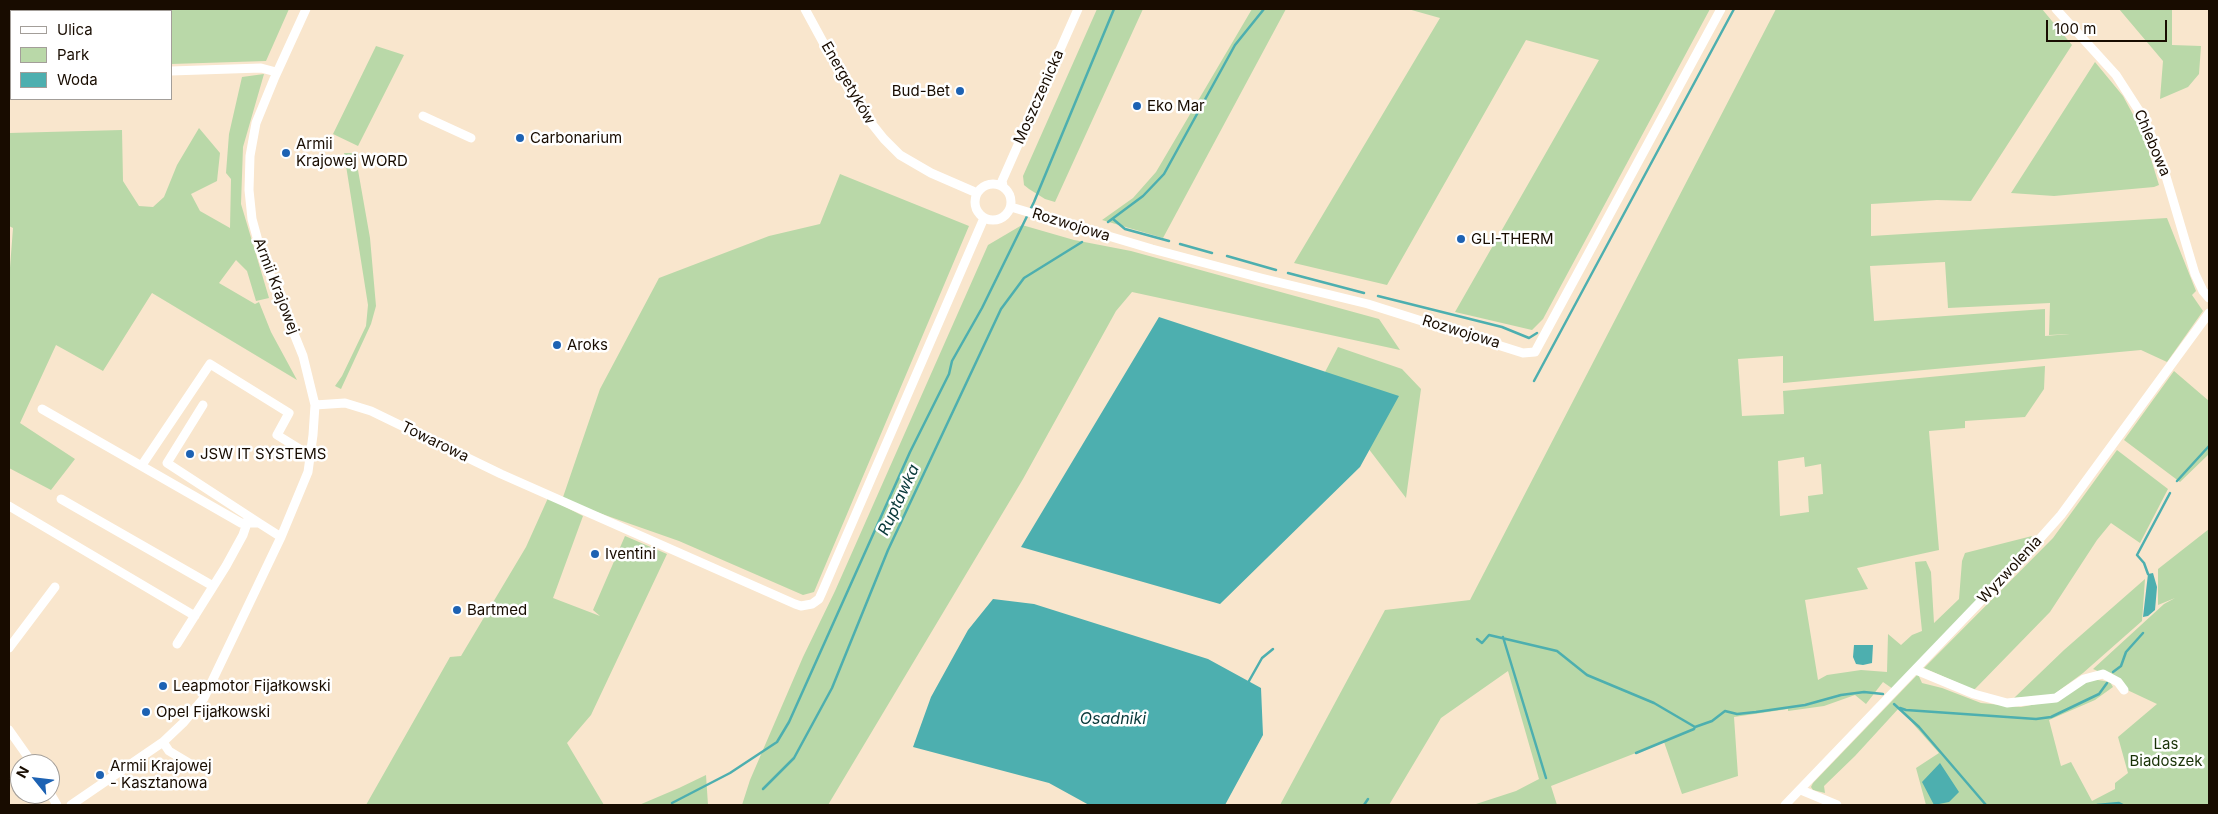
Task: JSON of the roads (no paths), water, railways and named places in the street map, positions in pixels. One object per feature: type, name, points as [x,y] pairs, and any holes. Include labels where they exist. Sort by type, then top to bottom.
[{"type":"street","name":"Armii Krajowej","points":[[71,805],[139,761],[163,742],[183,723],[204,698],[300,496],[311,456],[314,405],[303,356],[260,252],[252,219],[249,190],[250,156],[256,123],[276,72],[306,9]]},
{"type":"street","name":"Energetyków","points":[[804,9],[849,90],[864,114],[884,139],[900,155],[931,173],[977,193]]},
{"type":"street","name":"Moszczenicka","points":[[1003,186],[1002,181],[1078,9]]},
{"type":"street","name":"Rozwojowa","points":[[1011,207],[1233,271],[1368,304],[1523,353],[1535,352],[1721,9]]},
{"type":"street","name":"Chlebowa","points":[[2056,9],[2116,75],[2145,120],[2162,163],[2195,274],[2202,291],[2209,298]]},
{"type":"street","points":[[172,71],[262,68],[276,72]]},
{"type":"street","points":[[423,116],[471,138]]},
{"type":"street","points":[[992,183],[1003,186],[1011,195],[1009,212],[1000,219],[984,218],[977,210],[975,204],[977,193],[981,188],[992,183]]},
{"type":"street","name":"Towarowa","points":[[314,405],[338,402],[355,405],[501,474],[801,606],[812,604],[819,599],[984,218]]},
{"type":"street","name":"Wyzwolenia","points":[[1785,805],[2022,559],[2060,515],[2209,313]]},
{"type":"street","points":[[142,465],[210,364],[289,413],[277,435],[311,456]]},
{"type":"street","points":[[203,405],[167,463],[281,537]]},
{"type":"street","points":[[42,409],[241,522],[259,523]]},
{"type":"street","points":[[60,499],[213,586]]},
{"type":"street","points":[[9,506],[194,616]]},
{"type":"street","points":[[177,644],[237,545],[247,523]]},
{"type":"street","points":[[9,648],[55,587]]},
{"type":"street","points":[[1916,670],[1974,694],[2008,703],[2056,698],[2084,679],[2103,674],[2118,682],[2124,690]]},
{"type":"street","points":[[9,730],[26,754]]},
{"type":"street","points":[[163,742],[168,751],[194,766]]},
{"type":"street","points":[[1801,790],[1837,805]]},
{"type":"water","points":[[1159,317],[1399,396],[1360,467],[1220,604],[1021,547]]},
{"type":"water","points":[[2153,573],[2157,587],[2155,610],[2148,616],[2143,617],[2148,574]]},
{"type":"water","name":"Osadniki","points":[[993,599],[1034,604],[1208,659],[1261,688],[1263,735],[1225,805],[1089,805],[1049,783],[913,747],[931,697],[968,630]]},
{"type":"water","points":[[1854,645],[1873,645],[1872,663],[1856,664],[1853,657]]},
{"type":"water","points":[[1940,763],[1959,792],[1949,802],[1934,805],[1922,782]]},
{"type":"waterway","points":[[672,803],[730,773],[777,742],[789,722],[910,452],[949,374],[952,361],[982,308],[1034,202],[1114,9]]},
{"type":"waterway","name":"Ruptawka","points":[[1108,222],[1143,196],[1164,174],[1235,45],[1264,9]]},
{"type":"waterway","points":[[1534,381],[1734,9]]},
{"type":"waterway","points":[[1113,219],[1125,229],[1169,241]]},
{"type":"waterway","name":"Ruptawka","points":[[763,789],[794,758],[832,688],[888,550],[1001,309],[1024,278],[1082,242]]},
{"type":"waterway","points":[[1180,244],[1212,253]]},
{"type":"waterway","points":[[1227,256],[1276,270]]},
{"type":"waterway","points":[[1288,273],[1364,293]]},
{"type":"waterway","points":[[1378,296],[1502,327],[1529,338],[1537,333]]},
{"type":"waterway","points":[[2177,481],[2209,446]]},
{"type":"waterway","points":[[2148,574],[2144,563],[2137,555],[2170,493]]},
{"type":"waterway","points":[[2113,672],[2121,666],[2126,652],[2143,633]]},
{"type":"waterway","points":[[1477,639],[1482,643],[1489,635],[1557,651],[1587,675],[1654,703],[1695,727]]},
{"type":"waterway","points":[[1503,637],[1546,778]]},
{"type":"waterway","points":[[1249,681],[1262,658],[1273,649]]},
{"type":"waterway","points":[[1900,708],[1906,710],[2036,719],[2051,717],[2099,694],[2107,683]]},
{"type":"waterway","points":[[1636,753],[1712,721],[1725,711],[1737,714],[1756,712],[1805,705],[1841,695],[1864,692],[1883,694]]},
{"type":"waterway","points":[[1894,704],[1919,727],[1986,805]]},
{"type":"waterway","points":[[1364,805],[1368,799]]},
{"type":"waterway","points":[[2097,805],[2119,803],[2123,805]]},
{"type":"place","name":"Bud-Bet","points":[[960,91]]},
{"type":"place","name":"Eko Mar","points":[[1137,106]]},
{"type":"place","name":"Carbonarium","points":[[520,138]]},
{"type":"place","name":"Armii Krajowej WORD","points":[[286,153]]},
{"type":"place","name":"GLI-THERM","points":[[1461,239]]},
{"type":"place","name":"Aroks","points":[[557,345]]},
{"type":"place","name":"JSW IT SYSTEMS","points":[[190,454]]},
{"type":"place","name":"Iventini","points":[[595,554]]},
{"type":"place","name":"Bartmed","points":[[457,610]]},
{"type":"place","name":"Leapmotor Fijałkowski","points":[[163,686]]},
{"type":"place","name":"Opel Fijałkowski","points":[[146,712]]},
{"type":"place","name":"Armii Krajowej - Kasztanowa","points":[[100,775]]},
{"type":"park label","name":"Las Biadoszek","points":[[2166,752]]}]
